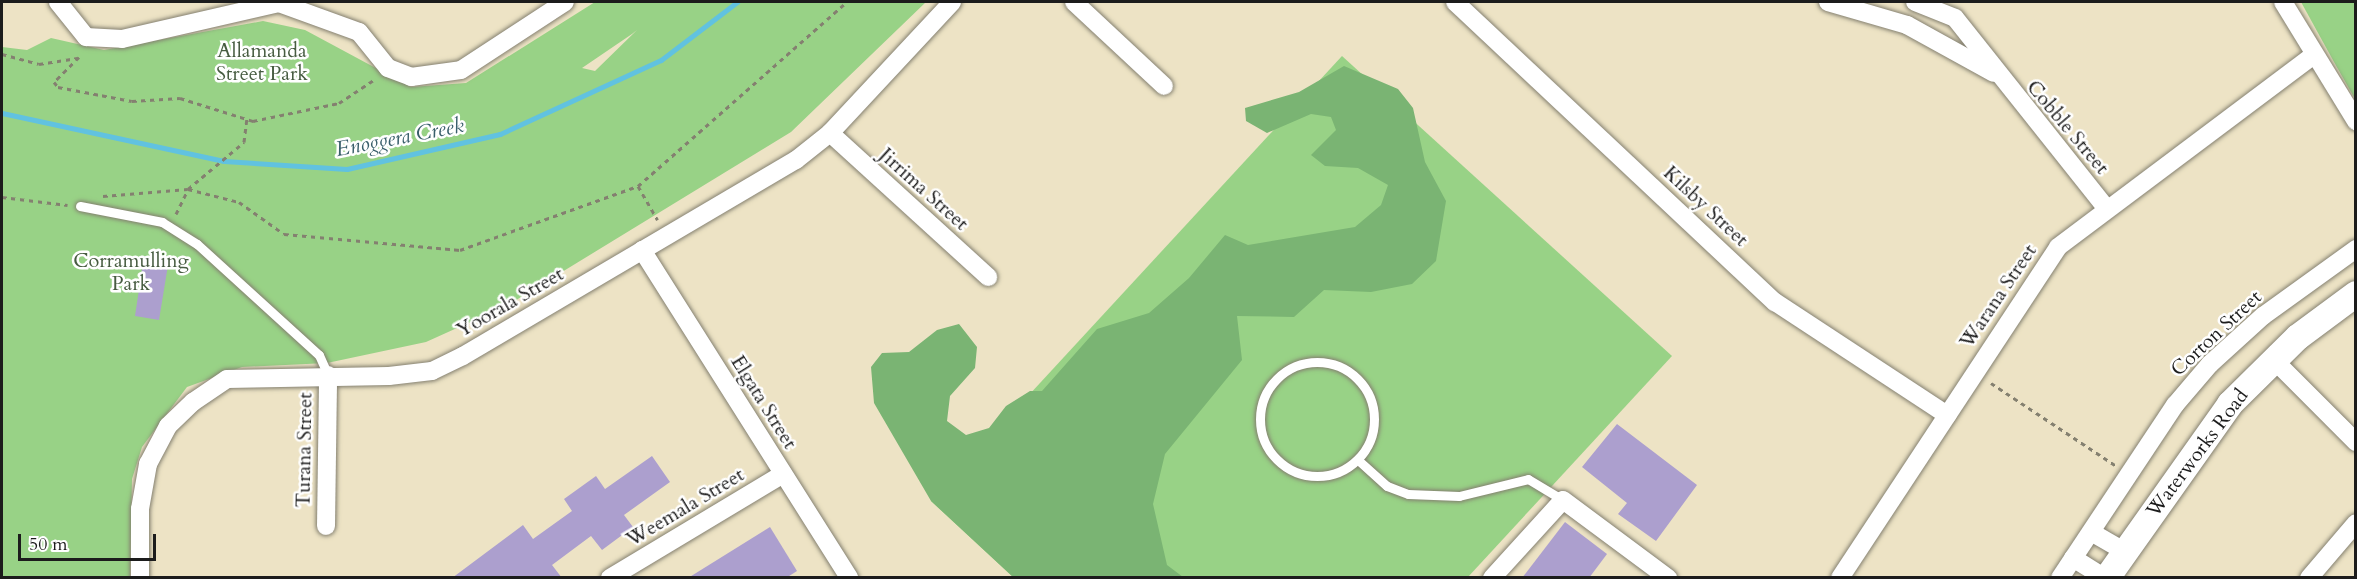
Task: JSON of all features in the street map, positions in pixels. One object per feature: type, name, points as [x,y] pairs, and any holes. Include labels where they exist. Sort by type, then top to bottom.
[{"type":"main road","name":"Waterworks Road","points":[[2106,578],[2230,404],[2274,360],[2355,294]]},
{"type":"street","points":[[58,2],[86,37],[122,39],[279,2],[359,32],[388,68],[411,77],[461,70],[565,2]]},
{"type":"street","name":"Yoorala Street","points":[[140,578],[140,509],[148,464],[168,426],[227,379],[432,371],[796,160],[830,133],[952,2]]},
{"type":"street","points":[[1074,2],[1164,86]]},
{"type":"street","name":"Kilsby Street","points":[[1455,2],[1775,302],[1947,415]]},
{"type":"street","name":"Cobble Street","points":[[1828,2],[1907,25],[1995,74]]},
{"type":"street","name":"Cobble Street","points":[[1914,2],[1955,18],[1995,74],[2106,208]]},
{"type":"street","points":[[2283,2],[2355,121]]},
{"type":"street","name":"Warana Street","points":[[1840,578],[2058,247],[2106,208],[2314,55]]},
{"type":"street","name":"Jirrima Street","points":[[830,133],[988,277]]},
{"type":"street","name":"Corton Street","points":[[2060,578],[2129,474],[2210,364],[2264,316],[2355,249]]},
{"type":"street","name":"Elgata Street","points":[[642,250],[849,578]]},
{"type":"street","points":[[2274,360],[2355,442]]},
{"type":"street","name":"Turana Street","points":[[326,526],[328,375]]},
{"type":"street","name":"Weemala Street","points":[[610,578],[783,474]]},
{"type":"street","points":[[1492,578],[1563,501],[1668,578]]},
{"type":"street","points":[[2309,578],[2355,523]]},
{"type":"street","points":[[2091,532],[2124,551]]},
{"type":"street","points":[[2073,558],[2106,578]]},
{"type":"lane","points":[[80,206],[170,226],[197,244],[319,355],[328,375]]},
{"type":"lane","points":[[1314,362],[1341,367],[1357,377],[1374,408],[1369,444],[1358,460],[1332,473],[1304,475],[1271,454],[1259,417],[1274,381],[1288,369],[1314,362]]},
{"type":"lane","points":[[1358,460],[1387,486],[1408,494],[1459,496],[1528,479],[1563,501]]},
{"type":"path","points":[[2,196],[80,206],[107,195],[188,189],[238,202],[284,234],[460,250],[638,186],[847,2]]},
{"type":"path","points":[[86,37],[79,57],[54,82],[58,87],[132,101],[180,98],[247,119],[284,119],[339,103],[388,68]]},
{"type":"path","points":[[2,54],[39,64],[79,57]]},
{"type":"path","points":[[170,226],[188,189],[237,150],[247,119]]},
{"type":"path","points":[[638,186],[668,235]]},
{"type":"path","points":[[1974,372],[2129,474]]},
{"type":"green space","name":"Corramulling Park","points":[[595,2],[926,2],[791,132],[508,305],[426,342],[327,363],[242,367],[187,387],[142,447],[132,479],[130,577],[2,578],[2,47],[27,50],[51,38],[104,50],[263,21],[305,30],[411,87],[466,83]],"holes":[[[637,30],[595,71],[582,68]]]},
{"type":"green space","points":[[2301,2],[2355,2],[2355,99],[2334,62]]},
{"type":"green space","points":[[1342,56],[1672,356],[1468,577],[1013,577],[931,501]]},
{"type":"green space","points":[[1344,66],[1398,89],[1413,108],[1425,162],[1446,201],[1436,261],[1412,284],[1371,292],[1324,290],[1294,317],[1237,316],[1242,360],[1165,454],[1153,504],[1167,565],[1183,577],[1013,577],[931,501],[874,403],[871,367],[882,353],[909,352],[937,330],[959,324],[977,347],[975,368],[950,396],[947,421],[966,435],[989,428],[1006,406],[1030,391],[1042,391],[1097,329],[1149,313],[1189,278],[1225,235],[1248,245],[1355,227],[1381,205],[1388,185],[1358,168],[1325,166],[1311,155],[1336,130],[1331,117],[1311,114],[1267,133],[1246,121],[1245,108],[1299,92]]},
{"type":"building","points":[[144,256],[169,259],[159,320],[135,316]]},
{"type":"building","points":[[1617,424],[1697,485],[1656,541],[1618,514],[1627,503],[1582,467]]},
{"type":"building","points":[[652,456],[670,482],[624,515],[633,527],[602,550],[591,536],[552,565],[562,578],[452,578],[523,525],[533,539],[572,511],[564,499],[596,476],[605,489]]},
{"type":"building","points":[[1565,522],[1607,554],[1589,578],[1522,578]]},
{"type":"building","points":[[770,527],[797,571],[786,578],[688,578]]},
{"type":"waterway","name":"Enoggera Creek","points":[[2,113],[224,161],[347,169],[500,134],[661,60],[737,2]]},
{"type":"park label","name":"Allamanda Street Park","points":[[262,62]]}]
